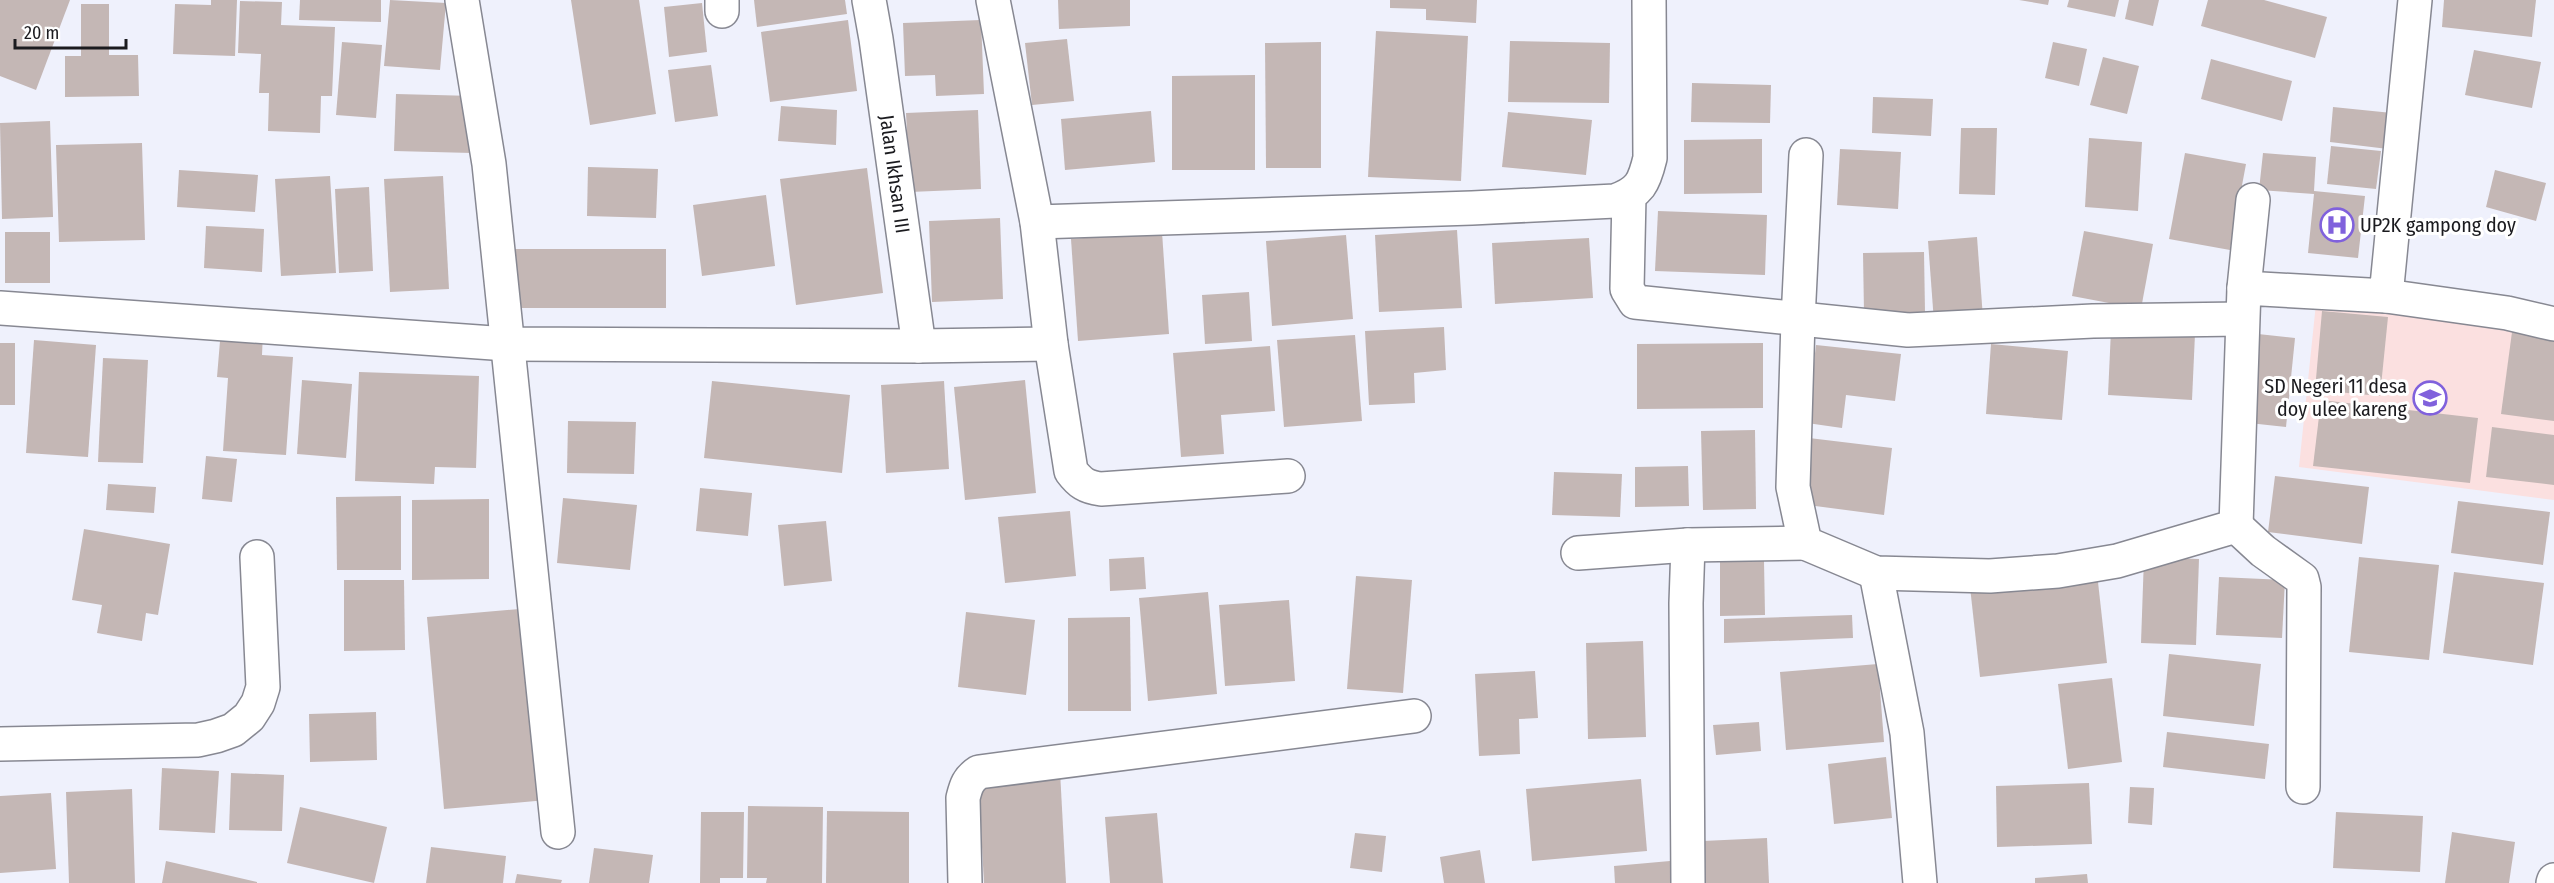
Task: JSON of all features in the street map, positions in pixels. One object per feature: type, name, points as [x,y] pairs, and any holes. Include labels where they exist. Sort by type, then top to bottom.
[{"type":"street","points":[[462,0],[489,164],[558,832]]},
{"type":"street","name":"Jalan Ikhsan III","points":[[869,0],[919,346]]},
{"type":"street","points":[[993,0],[1038,222],[1051,344],[1071,471],[1079,482],[1101,489],[1288,476]]},
{"type":"street","points":[[1038,222],[1472,208],[1615,201],[1629,196],[1640,187],[1650,158],[1649,0]]},
{"type":"street","points":[[2386,296],[2415,0]]},
{"type":"street","points":[[1806,155],[1793,487],[1806,543]]},
{"type":"street","points":[[1629,196],[1627,289],[1635,302],[1908,330],[2093,321],[2243,304],[2386,296],[2507,313],[2554,324]]},
{"type":"street","points":[[2253,200],[2243,304],[2236,526],[2263,551],[2302,579],[2304,587],[2303,786]]},
{"type":"street","points":[[0,308],[507,344],[919,346],[1051,344]]},
{"type":"street","points":[[1578,553],[1688,545],[1806,543],[1876,573],[1990,576],[2058,570],[2117,561],[2236,526]]},
{"type":"street","points":[[1688,545],[1686,603],[1688,883]]},
{"type":"street","points":[[0,744],[198,740],[233,730],[249,717],[258,703],[263,687],[257,557]]},
{"type":"street","points":[[1876,573],[1907,733],[1920,883]]},
{"type":"street","points":[[965,883],[963,798],[966,784],[979,772],[1414,716]]},
{"type":"shaded area","name":"SD Negeri 11 desa doy ulee kareng","points":[[2317,294],[2554,329],[2554,500],[2299,467]]},
{"type":"building","points":[[0,0],[70,0],[36,90],[0,76]]},
{"type":"building","points":[[211,0],[237,0],[235,56],[173,54],[175,4],[211,5]]},
{"type":"building","points":[[300,0],[381,0],[381,22],[299,20]]},
{"type":"building","points":[[390,0],[446,3],[440,70],[384,66]]},
{"type":"building","points":[[571,0],[639,0],[656,114],[590,125]]},
{"type":"building","points":[[754,0],[845,0],[847,14],[757,27]]},
{"type":"building","points":[[1058,0],[1130,0],[1130,26],[1059,29]]},
{"type":"building","points":[[1390,0],[1477,0],[1476,23],[1426,20],[1426,9],[1390,8]]},
{"type":"building","points":[[2019,0],[2049,0],[2048,5]]},
{"type":"building","points":[[2069,0],[2119,0],[2115,17],[2067,7]]},
{"type":"building","points":[[2129,0],[2159,0],[2153,26],[2125,19]]},
{"type":"building","points":[[2208,0],[2264,0],[2327,17],[2315,58],[2201,26]]},
{"type":"building","points":[[2444,0],[2536,0],[2532,37],[2442,27]]},
{"type":"building","points":[[240,1],[282,2],[281,25],[335,27],[332,96],[321,96],[320,133],[268,131],[269,93],[259,93],[261,54],[238,53]]},
{"type":"building","points":[[702,3],[707,52],[669,57],[664,7]]},
{"type":"building","points":[[81,4],[109,4],[109,55],[138,55],[139,96],[65,97],[65,56],[81,56]]},
{"type":"building","points":[[848,20],[857,91],[770,102],[761,32]]},
{"type":"building","points":[[981,20],[984,94],[936,96],[935,75],[905,76],[903,23]]},
{"type":"building","points":[[1376,31],[1468,36],[1461,181],[1368,177]]},
{"type":"building","points":[[1067,39],[1074,101],[1032,105],[1025,43]]},
{"type":"building","points":[[1510,41],[1610,43],[1609,103],[1508,102]]},
{"type":"building","points":[[342,42],[382,45],[376,118],[336,115]]},
{"type":"building","points":[[1321,42],[1321,168],[1266,168],[1265,43]]},
{"type":"building","points":[[2053,42],[2087,49],[2079,86],[2045,78]]},
{"type":"building","points":[[2474,50],[2541,62],[2532,108],[2465,95]]},
{"type":"building","points":[[2103,57],[2139,66],[2127,114],[2090,105]]},
{"type":"building","points":[[2211,59],[2292,81],[2282,121],[2201,99]]},
{"type":"building","points":[[711,65],[718,116],[675,122],[668,70]]},
{"type":"building","points":[[1255,75],[1255,170],[1172,170],[1172,76]]},
{"type":"building","points":[[1692,83],[1771,85],[1770,123],[1691,122]]},
{"type":"building","points":[[396,94],[474,96],[472,153],[394,151]]},
{"type":"building","points":[[1873,97],[1933,99],[1931,136],[1872,133]]},
{"type":"building","points":[[781,106],[837,110],[836,145],[778,141]]},
{"type":"building","points":[[2333,107],[2392,113],[2388,149],[2330,142]]},
{"type":"building","points":[[978,110],[981,189],[910,192],[906,113]]},
{"type":"building","points":[[1151,111],[1155,162],[1065,170],[1061,119]]},
{"type":"building","points":[[1508,112],[1592,120],[1586,175],[1502,167]]},
{"type":"building","points":[[50,121],[53,217],[2,219],[0,123]]},
{"type":"building","points":[[1961,128],[1997,128],[1995,195],[1959,194]]},
{"type":"building","points":[[2089,138],[2142,142],[2138,211],[2085,207]]},
{"type":"building","points":[[1762,139],[1762,193],[1684,194],[1684,140]]},
{"type":"building","points":[[142,143],[145,240],[59,242],[56,145]]},
{"type":"building","points":[[2331,146],[2381,151],[2376,189],[2327,184]]},
{"type":"building","points":[[1840,149],[1901,152],[1898,209],[1837,205]]},
{"type":"building","points":[[2185,153],[2246,164],[2230,250],[2169,239]]},
{"type":"building","name":"UP2K gampong doy","points":[[2263,153],[2316,157],[2314,191],[2365,196],[2358,258],[2308,253],[2314,194],[2259,190]]},
{"type":"building","points":[[588,167],[658,169],[656,218],[587,216]]},
{"type":"building","points":[[867,168],[883,293],[796,305],[780,179]]},
{"type":"building","points":[[179,170],[258,175],[255,212],[177,207]]},
{"type":"building","points":[[2495,170],[2546,183],[2536,221],[2486,207]]},
{"type":"building","points":[[330,176],[336,273],[281,276],[275,179]]},
{"type":"building","points":[[443,176],[449,289],[390,292],[384,179]]},
{"type":"building","points":[[369,187],[373,271],[339,273],[335,189]]},
{"type":"building","points":[[766,195],[775,266],[702,276],[693,205]]},
{"type":"building","points":[[1658,211],[1767,215],[1765,275],[1655,271]]},
{"type":"building","points":[[1000,218],[1003,299],[932,302],[929,221]]},
{"type":"building","points":[[206,226],[264,229],[262,272],[204,268]]},
{"type":"building","points":[[1457,230],[1462,308],[1379,312],[1375,235]]},
{"type":"building","points":[[2084,231],[2153,244],[2141,309],[2072,296]]},
{"type":"building","points":[[5,232],[50,232],[50,283],[5,283]]},
{"type":"building","points":[[1162,232],[1169,334],[1078,341],[1071,239]]},
{"type":"building","points":[[1346,235],[1353,319],[1272,326],[1266,241]]},
{"type":"building","points":[[1977,237],[1983,318],[1934,322],[1928,241]]},
{"type":"building","points":[[1589,238],[1593,298],[1495,304],[1492,243]]},
{"type":"building","points":[[511,249],[666,249],[666,308],[511,308]]},
{"type":"building","points":[[1924,252],[1925,312],[1864,313],[1863,253]]},
{"type":"building","points":[[1249,292],[1252,341],[1205,344],[1202,295]]},
{"type":"building","points":[[2322,311],[2388,317],[2380,396],[2315,390]]},
{"type":"building","points":[[1444,327],[1446,370],[1414,373],[1415,403],[1369,405],[1365,331]]},
{"type":"building","points":[[221,329],[263,332],[262,355],[293,357],[286,455],[223,451],[228,378],[217,377]]},
{"type":"building","points":[[2111,330],[2195,334],[2192,400],[2108,395]]},
{"type":"building","points":[[2512,332],[2554,337],[2554,421],[2501,414]]},
{"type":"building","points":[[2258,334],[2295,338],[2286,427],[2249,423]]},
{"type":"building","points":[[1355,335],[1362,421],[1284,427],[1277,340]]},
{"type":"building","points":[[34,340],[96,345],[88,457],[26,453]]},
{"type":"building","points":[[0,343],[15,343],[15,405],[0,405]]},
{"type":"building","points":[[1763,343],[1763,408],[1637,409],[1637,344]]},
{"type":"building","points":[[1991,344],[2068,351],[2062,420],[1986,414]]},
{"type":"building","points":[[1816,345],[1901,354],[1895,401],[1846,395],[1842,428],[1807,423]]},
{"type":"building","points":[[1270,346],[1275,411],[1221,415],[1224,454],[1181,457],[1173,353]]},
{"type":"building","points":[[103,358],[148,360],[143,463],[98,462]]},
{"type":"building","points":[[359,372],[479,376],[476,468],[435,467],[434,484],[355,481]]},
{"type":"building","points":[[302,380],[352,384],[346,458],[297,454]]},
{"type":"building","points":[[1025,380],[1036,493],[965,500],[954,387]]},
{"type":"building","points":[[712,381],[850,395],[842,473],[704,458]]},
{"type":"building","points":[[944,381],[949,469],[886,473],[881,385]]},
{"type":"building","points":[[2321,400],[2478,418],[2470,483],[2313,466]]},
{"type":"building","points":[[568,421],[636,422],[634,474],[567,473]]},
{"type":"building","points":[[2492,427],[2554,435],[2554,485],[2486,477]]},
{"type":"building","points":[[1755,430],[1756,509],[1703,510],[1701,431]]},
{"type":"building","points":[[1809,438],[1892,448],[1884,515],[1800,504]]},
{"type":"building","points":[[206,456],[237,459],[232,502],[202,499]]},
{"type":"building","points":[[1688,466],[1689,506],[1635,507],[1635,467]]},
{"type":"building","points":[[1554,472],[1622,474],[1620,517],[1552,515]]},
{"type":"building","points":[[2275,476],[2369,487],[2362,544],[2268,532]]},
{"type":"building","points":[[108,484],[156,487],[154,513],[106,510]]},
{"type":"building","points":[[700,488],[752,493],[748,536],[696,531]]},
{"type":"building","points":[[401,496],[401,570],[337,570],[336,497]]},
{"type":"building","points":[[563,498],[637,505],[630,570],[557,563]]},
{"type":"building","points":[[489,499],[489,579],[412,580],[412,500]]},
{"type":"building","points":[[2458,501],[2550,512],[2543,565],[2451,553]]},
{"type":"building","points":[[1070,511],[1076,576],[1005,583],[998,517]]},
{"type":"building","points":[[826,521],[832,581],[784,586],[778,525]]},
{"type":"building","points":[[84,529],[170,544],[158,615],[146,613],[142,641],[97,633],[102,605],[72,600]]},
{"type":"building","points":[[1144,557],[1146,589],[1110,591],[1109,559]]},
{"type":"building","points":[[2144,557],[2199,559],[2196,645],[2141,643]]},
{"type":"building","points":[[2359,557],[2439,565],[2429,660],[2349,652]]},
{"type":"building","points":[[1764,561],[1765,615],[1720,616],[1720,562]]},
{"type":"building","points":[[2454,572],[2544,583],[2533,665],[2443,653]]},
{"type":"building","points":[[2097,573],[2107,663],[1980,677],[1970,587]]},
{"type":"building","points":[[1356,576],[1412,580],[1403,693],[1347,689]]},
{"type":"building","points":[[2219,577],[2285,580],[2282,638],[2216,635]]},
{"type":"building","points":[[344,580],[404,580],[405,650],[344,651]]},
{"type":"building","points":[[1208,592],[1217,694],[1148,701],[1139,598]]},
{"type":"building","points":[[1289,600],[1295,681],[1225,686],[1219,605]]},
{"type":"building","points":[[531,608],[547,800],[444,809],[427,617]]},
{"type":"building","points":[[966,612],[1035,620],[1026,695],[958,687]]},
{"type":"building","points":[[1852,615],[1853,638],[1724,643],[1724,619]]},
{"type":"building","points":[[1130,617],[1131,711],[1068,711],[1068,618]]},
{"type":"building","points":[[1643,641],[1646,737],[1588,739],[1586,643]]},
{"type":"building","points":[[2169,654],[2261,664],[2254,726],[2163,716]]},
{"type":"building","points":[[1878,664],[1884,742],[1786,750],[1780,672]]},
{"type":"building","points":[[1535,671],[1538,718],[1519,719],[1520,754],[1479,756],[1475,674]]},
{"type":"building","points":[[2112,678],[2122,762],[2068,769],[2058,684]]},
{"type":"building","points":[[376,712],[377,760],[310,762],[309,714]]},
{"type":"building","points":[[1759,722],[1761,751],[1716,755],[1713,725]]},
{"type":"building","points":[[2167,732],[2269,744],[2265,779],[2163,767]]},
{"type":"building","points":[[1886,757],[1892,818],[1834,824],[1828,764]]},
{"type":"building","points":[[162,768],[219,771],[215,833],[159,830]]},
{"type":"building","points":[[1060,771],[1066,883],[984,883],[978,775]]},
{"type":"building","points":[[231,773],[284,775],[282,831],[229,830]]},
{"type":"building","points":[[1641,779],[1647,851],[1532,861],[1526,789]]},
{"type":"building","points":[[2089,783],[2092,844],[1997,847],[1996,786]]},
{"type":"building","points":[[2130,787],[2154,788],[2152,825],[2128,823]]},
{"type":"building","points":[[132,789],[135,883],[69,883],[66,792]]},
{"type":"building","points":[[51,793],[56,869],[0,873],[0,796]]},
{"type":"building","points":[[748,806],[823,807],[822,883],[766,883],[767,878],[747,878]]},
{"type":"building","points":[[300,807],[387,827],[374,883],[287,863]]},
{"type":"building","points":[[827,811],[909,812],[909,883],[826,883]]},
{"type":"building","points":[[701,812],[744,812],[743,878],[720,878],[720,883],[700,883]]},
{"type":"building","points":[[2336,812],[2423,816],[2420,872],[2333,868]]},
{"type":"building","points":[[1157,813],[1163,883],[1110,883],[1105,817]]},
{"type":"building","points":[[2452,832],[2515,842],[2509,883],[2445,883]]},
{"type":"building","points":[[1355,833],[1386,836],[1382,872],[1350,868]]},
{"type":"building","points":[[1767,838],[1769,883],[1704,883],[1703,841]]},
{"type":"building","points":[[431,847],[506,856],[503,883],[426,883]]},
{"type":"building","points":[[594,848],[653,855],[649,883],[589,883]]},
{"type":"building","points":[[1480,850],[1485,883],[1444,883],[1440,857]]},
{"type":"building","points":[[166,861],[257,882],[257,883],[162,883]]},
{"type":"building","points":[[1670,861],[1672,883],[1615,883],[1614,866]]},
{"type":"building","points":[[517,874],[562,880],[561,883],[515,883]]},
{"type":"building","points":[[2087,874],[2088,883],[2035,883],[2035,878]]},
{"type":"place","name":"UP2K gampong doy","points":[[2337,225]]},
{"type":"place","name":"SD Negeri 11 desa doy ulee kareng","points":[[2430,398]]}]
